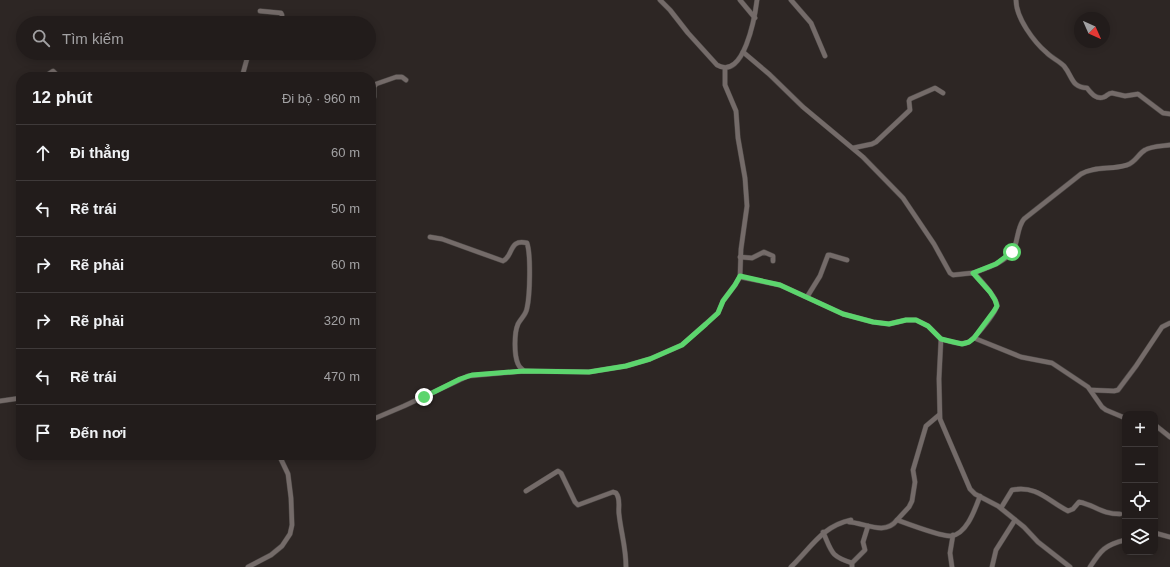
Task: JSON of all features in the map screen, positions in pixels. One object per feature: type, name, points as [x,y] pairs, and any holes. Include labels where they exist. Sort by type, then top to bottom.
[{"type":"street","points":[[660,0],[670,10],[688,34],[716,65],[721,68],[734,64],[743,52],[755,18],[757,0]]},
{"type":"street","points":[[740,0],[755,18]]},
{"type":"street","points":[[791,0],[810,20],[825,56]]},
{"type":"street","points":[[1016,0],[1018,14],[1038,45],[1065,67],[1079,88],[1087,88],[1093,95],[1102,98],[1112,93],[1125,96],[1138,94],[1163,113],[1170,114]]},
{"type":"street","points":[[260,10],[281,13],[282,16]]},
{"type":"street","points":[[743,52],[769,74],[803,107],[853,148],[903,198],[934,244],[950,273],[953,275],[973,273],[996,264],[1008,255],[1014,249],[1021,223],[1024,219],[1081,174],[1092,169],[1114,168],[1127,165],[1134,161],[1148,148],[1170,145]]},
{"type":"street","points":[[243,72],[247,60]]},
{"type":"street","points":[[376,418],[468,376],[524,371],[589,372],[611,369],[650,359],[676,348],[718,313],[723,301],[740,276],[740,257],[746,206],[745,178],[738,138],[736,111],[725,85],[725,68]]},
{"type":"street","points":[[376,84],[396,77],[402,77],[406,80]]},
{"type":"street","points":[[853,148],[876,142],[910,110],[910,99],[935,88],[943,93]]},
{"type":"street","points":[[430,237],[442,239],[503,261],[508,257],[512,246],[516,243],[526,243],[529,256],[528,306],[525,315],[517,325],[515,344],[518,364],[524,371]]},
{"type":"street","points":[[740,257],[752,258],[764,252],[773,256],[773,261]]},
{"type":"street","points":[[807,297],[820,276],[828,256],[830,255],[847,260]]},
{"type":"street","points":[[740,276],[774,283],[843,314],[873,322],[889,324],[906,320],[916,320],[928,326],[941,339],[962,344],[969,342],[974,338],[997,306],[990,292],[973,273]]},
{"type":"street","points":[[1091,390],[1118,390],[1162,327],[1170,324]]},
{"type":"street","points":[[974,338],[1021,357],[1052,363],[1091,390],[1102,407],[1122,417]]},
{"type":"street","points":[[941,339],[939,415],[970,490],[1001,508],[1038,542],[1070,567]]},
{"type":"street","points":[[0,401],[4,399],[16,398]]},
{"type":"street","points":[[791,567],[803,556],[823,532],[838,523],[850,520],[849,522],[886,528],[891,526],[897,520],[912,501],[915,482],[913,470],[926,426],[939,415]]},
{"type":"street","points":[[1158,427],[1170,437]]},
{"type":"street","points":[[248,567],[271,555],[282,546],[290,534],[292,525],[291,498],[288,474],[281,460]]},
{"type":"street","points":[[526,491],[558,471],[561,473],[575,502],[578,505],[613,492],[616,493],[619,499],[619,513],[625,547],[626,567]]},
{"type":"street","points":[[1001,508],[1012,490],[1021,489],[1040,493],[1068,510],[1073,509],[1079,502],[1111,514],[1120,514]]},
{"type":"street","points":[[897,520],[932,532],[953,536],[971,520],[980,496]]},
{"type":"street","points":[[992,567],[996,550],[1015,520]]},
{"type":"street","points":[[823,532],[834,556],[852,565],[865,550],[864,542],[868,526]]},
{"type":"street","points":[[1158,534],[1170,537]]},
{"type":"street","points":[[952,567],[950,553],[953,536]]},
{"type":"street","points":[[1090,567],[1101,551],[1108,546],[1122,541]]},
{"type":"route","points":[[424,397],[460,379],[472,375],[524,371],[589,372],[626,366],[650,359],[682,345],[718,313],[723,301],[740,276],[780,285],[843,314],[873,322],[889,324],[902,320],[916,320],[928,326],[941,339],[962,344],[969,342],[974,338],[997,306],[990,292],[973,273],[996,264],[1012,252]]}]
